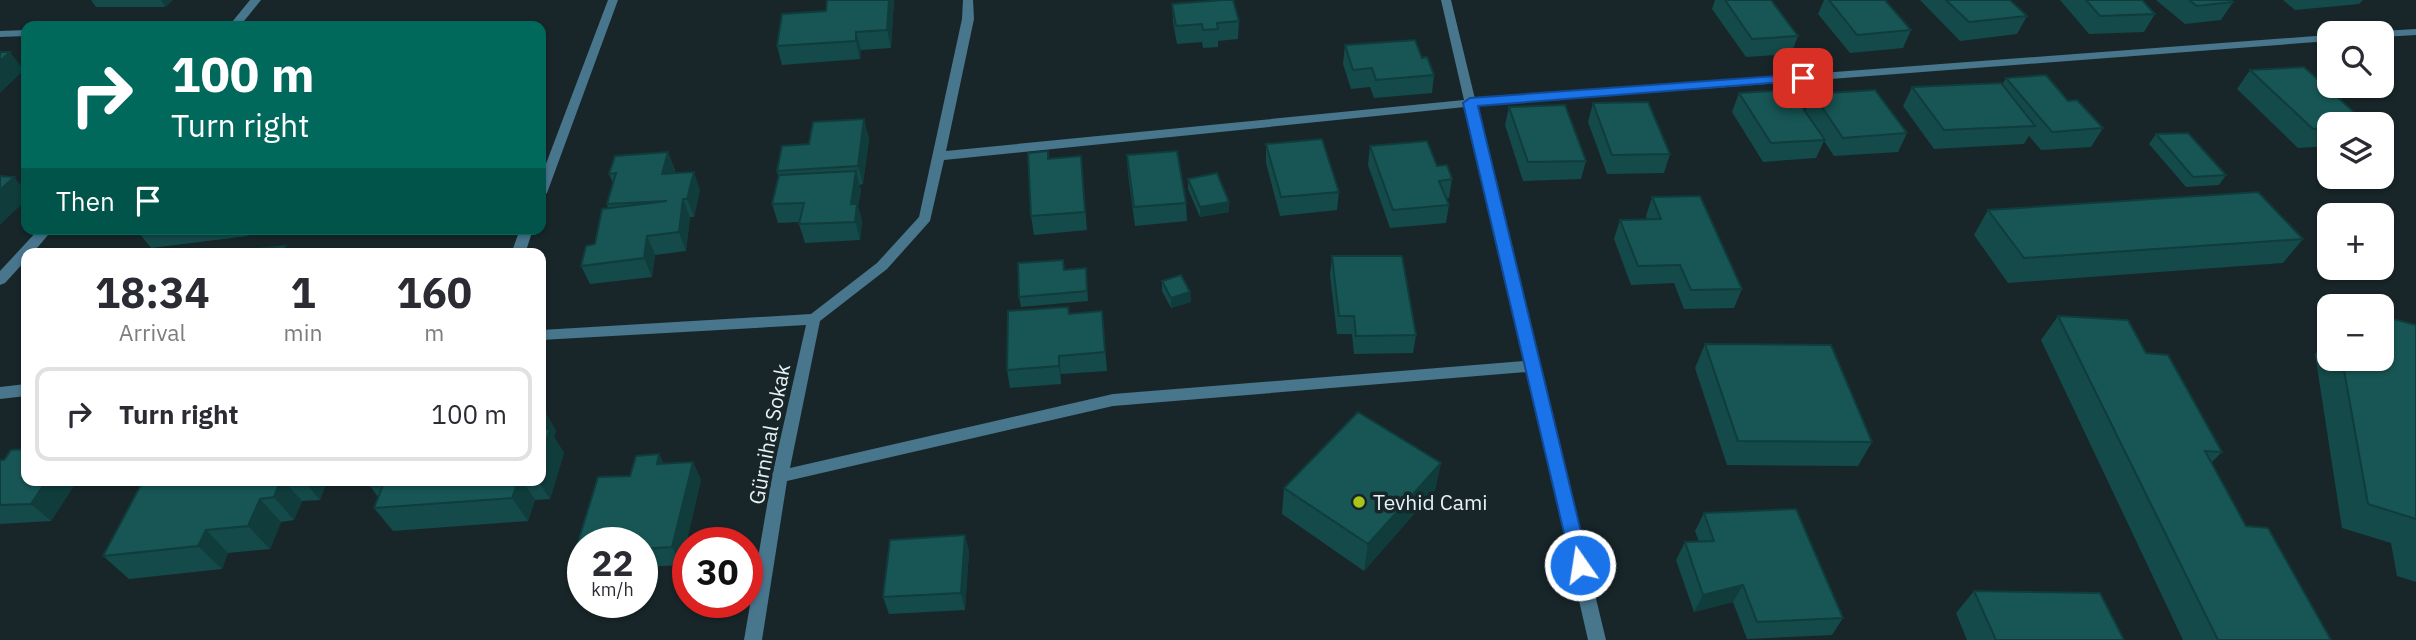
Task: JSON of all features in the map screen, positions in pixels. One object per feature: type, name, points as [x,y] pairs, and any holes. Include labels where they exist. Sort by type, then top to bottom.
[{"type":"street","points":[[238,21],[256,0]]},
{"type":"street","points":[[546,179],[612,0]]},
{"type":"street","points":[[546,335],[814,318],[882,267],[925,218],[968,19],[968,0]]},
{"type":"street","points":[[1447,0],[1597,640]]},
{"type":"street","points":[[2394,33],[2416,32]]},
{"type":"street","points":[[0,34],[21,33]]},
{"type":"street","points":[[939,156],[1470,103],[2317,39]]},
{"type":"street","points":[[29,248],[41,235]]},
{"type":"street","points":[[0,280],[21,257]]},
{"type":"street","name":"Gürnihal Sokak","points":[[753,640],[780,476],[814,318]]},
{"type":"street","points":[[780,476],[1113,400],[1534,366]]},
{"type":"street","points":[[0,393],[21,391]]},
{"type":"building","points":[[827,0],[889,0],[887,30],[856,32],[856,41],[777,46],[782,14],[826,11]]},
{"type":"building","points":[[1233,0],[1239,21],[1217,23],[1218,29],[1203,30],[1202,24],[1176,26],[1172,4]]},
{"type":"building","points":[[1725,0],[1771,0],[1798,36],[1752,39]]},
{"type":"building","points":[[1829,0],[1885,0],[1911,30],[1857,35]]},
{"type":"building","points":[[1946,0],[2010,0],[2027,16],[1969,22]]},
{"type":"building","points":[[2086,0],[2142,0],[2155,14],[2100,16]]},
{"type":"building","points":[[2189,0],[2231,0],[2233,2],[2197,6]]},
{"type":"building","points":[[1415,40],[1422,58],[1427,57],[1434,75],[1376,80],[1372,68],[1353,70],[1345,45]]},
{"type":"building","points":[[0,52],[10,52],[0,61]]},
{"type":"building","points":[[2304,67],[2317,79],[2317,98],[2338,98],[2354,112],[2317,112],[2317,129],[2313,129],[2250,70]]},
{"type":"building","points":[[2046,75],[2068,101],[2077,100],[2103,128],[2052,132],[2006,78]]},
{"type":"building","points":[[2001,83],[2035,126],[1944,130],[1912,87]]},
{"type":"building","points":[[1790,90],[1825,140],[1771,143],[1739,93]]},
{"type":"building","points":[[1875,90],[1907,133],[1843,138],[1813,94]]},
{"type":"building","points":[[1648,102],[1670,154],[1612,155],[1593,103]]},
{"type":"building","points":[[1565,105],[1586,161],[1528,162],[1509,107]]},
{"type":"building","points":[[864,119],[858,166],[777,171],[782,146],[809,144],[813,122]]},
{"type":"building","points":[[2188,133],[2226,175],[2193,177],[2156,134]]},
{"type":"building","points":[[1322,139],[1339,192],[1281,197],[1266,144]]},
{"type":"building","points":[[1427,141],[1437,166],[1447,165],[1452,179],[1439,181],[1449,205],[1393,210],[1370,146]]},
{"type":"building","points":[[1048,151],[1048,159],[1081,156],[1085,212],[1031,216],[1028,153]]},
{"type":"building","points":[[1177,151],[1186,203],[1134,207],[1127,155]]},
{"type":"building","points":[[668,152],[662,174],[694,172],[687,199],[683,199],[679,232],[647,236],[644,258],[581,266],[586,246],[595,244],[602,209],[667,201],[607,204],[616,173],[609,174],[615,156]]},
{"type":"building","points":[[856,171],[851,204],[857,204],[855,222],[799,224],[804,203],[772,204],[779,175]]},
{"type":"building","points":[[1217,173],[1229,202],[1200,207],[1188,179]]},
{"type":"building","points":[[0,176],[14,177],[0,190]]},
{"type":"building","points":[[2258,192],[2303,239],[2024,258],[1988,210]]},
{"type":"building","points":[[1700,196],[1742,289],[1691,290],[1680,265],[1638,266],[1620,220],[1661,219],[1652,197]]},
{"type":"building","points":[[1332,256],[1402,256],[1416,335],[1356,336],[1354,316],[1339,316]]},
{"type":"building","points":[[1063,260],[1064,270],[1086,268],[1087,291],[1019,297],[1018,263]]},
{"type":"building","points":[[1181,275],[1190,292],[1171,298],[1162,281]]},
{"type":"building","points":[[1068,307],[1069,314],[1102,311],[1105,352],[1059,356],[1059,366],[1007,370],[1008,311]]},
{"type":"building","points":[[2058,316],[2128,320],[2146,353],[2168,355],[2222,452],[2205,451],[2246,526],[2268,528],[2331,640],[2218,640]]},
{"type":"building","points":[[2394,319],[2416,325],[2416,519],[2368,504],[2344,371],[2394,371]]},
{"type":"building","points":[[1705,344],[1831,345],[1872,442],[1738,441]]},
{"type":"building","name":"Tevhid Cami","points":[[1358,412],[1441,463],[1368,544],[1284,488]]},
{"type":"building","points":[[21,449],[21,486],[43,486],[31,504],[0,505],[0,460],[4,460],[11,450]]},
{"type":"building","points":[[659,454],[657,464],[693,462],[677,527],[672,527],[672,547],[658,548],[658,527],[583,527],[598,477],[630,476],[636,456]]},
{"type":"building","points":[[140,486],[278,486],[274,497],[260,499],[248,526],[206,530],[198,546],[103,556]]},
{"type":"building","points":[[383,486],[516,486],[512,498],[374,508]]},
{"type":"building","points":[[1796,509],[1843,618],[1757,622],[1743,585],[1703,595],[1685,542],[1714,541],[1704,513]]},
{"type":"building","points":[[965,535],[961,593],[883,597],[890,540]]},
{"type":"building","points":[[1974,591],[2100,593],[2124,640],[1996,640]]},
{"type":"place","name":"Tevhid Cami","points":[[1359,502]]},
{"type":"route","points":[[1580,565],[1470,103],[1803,78]]}]
